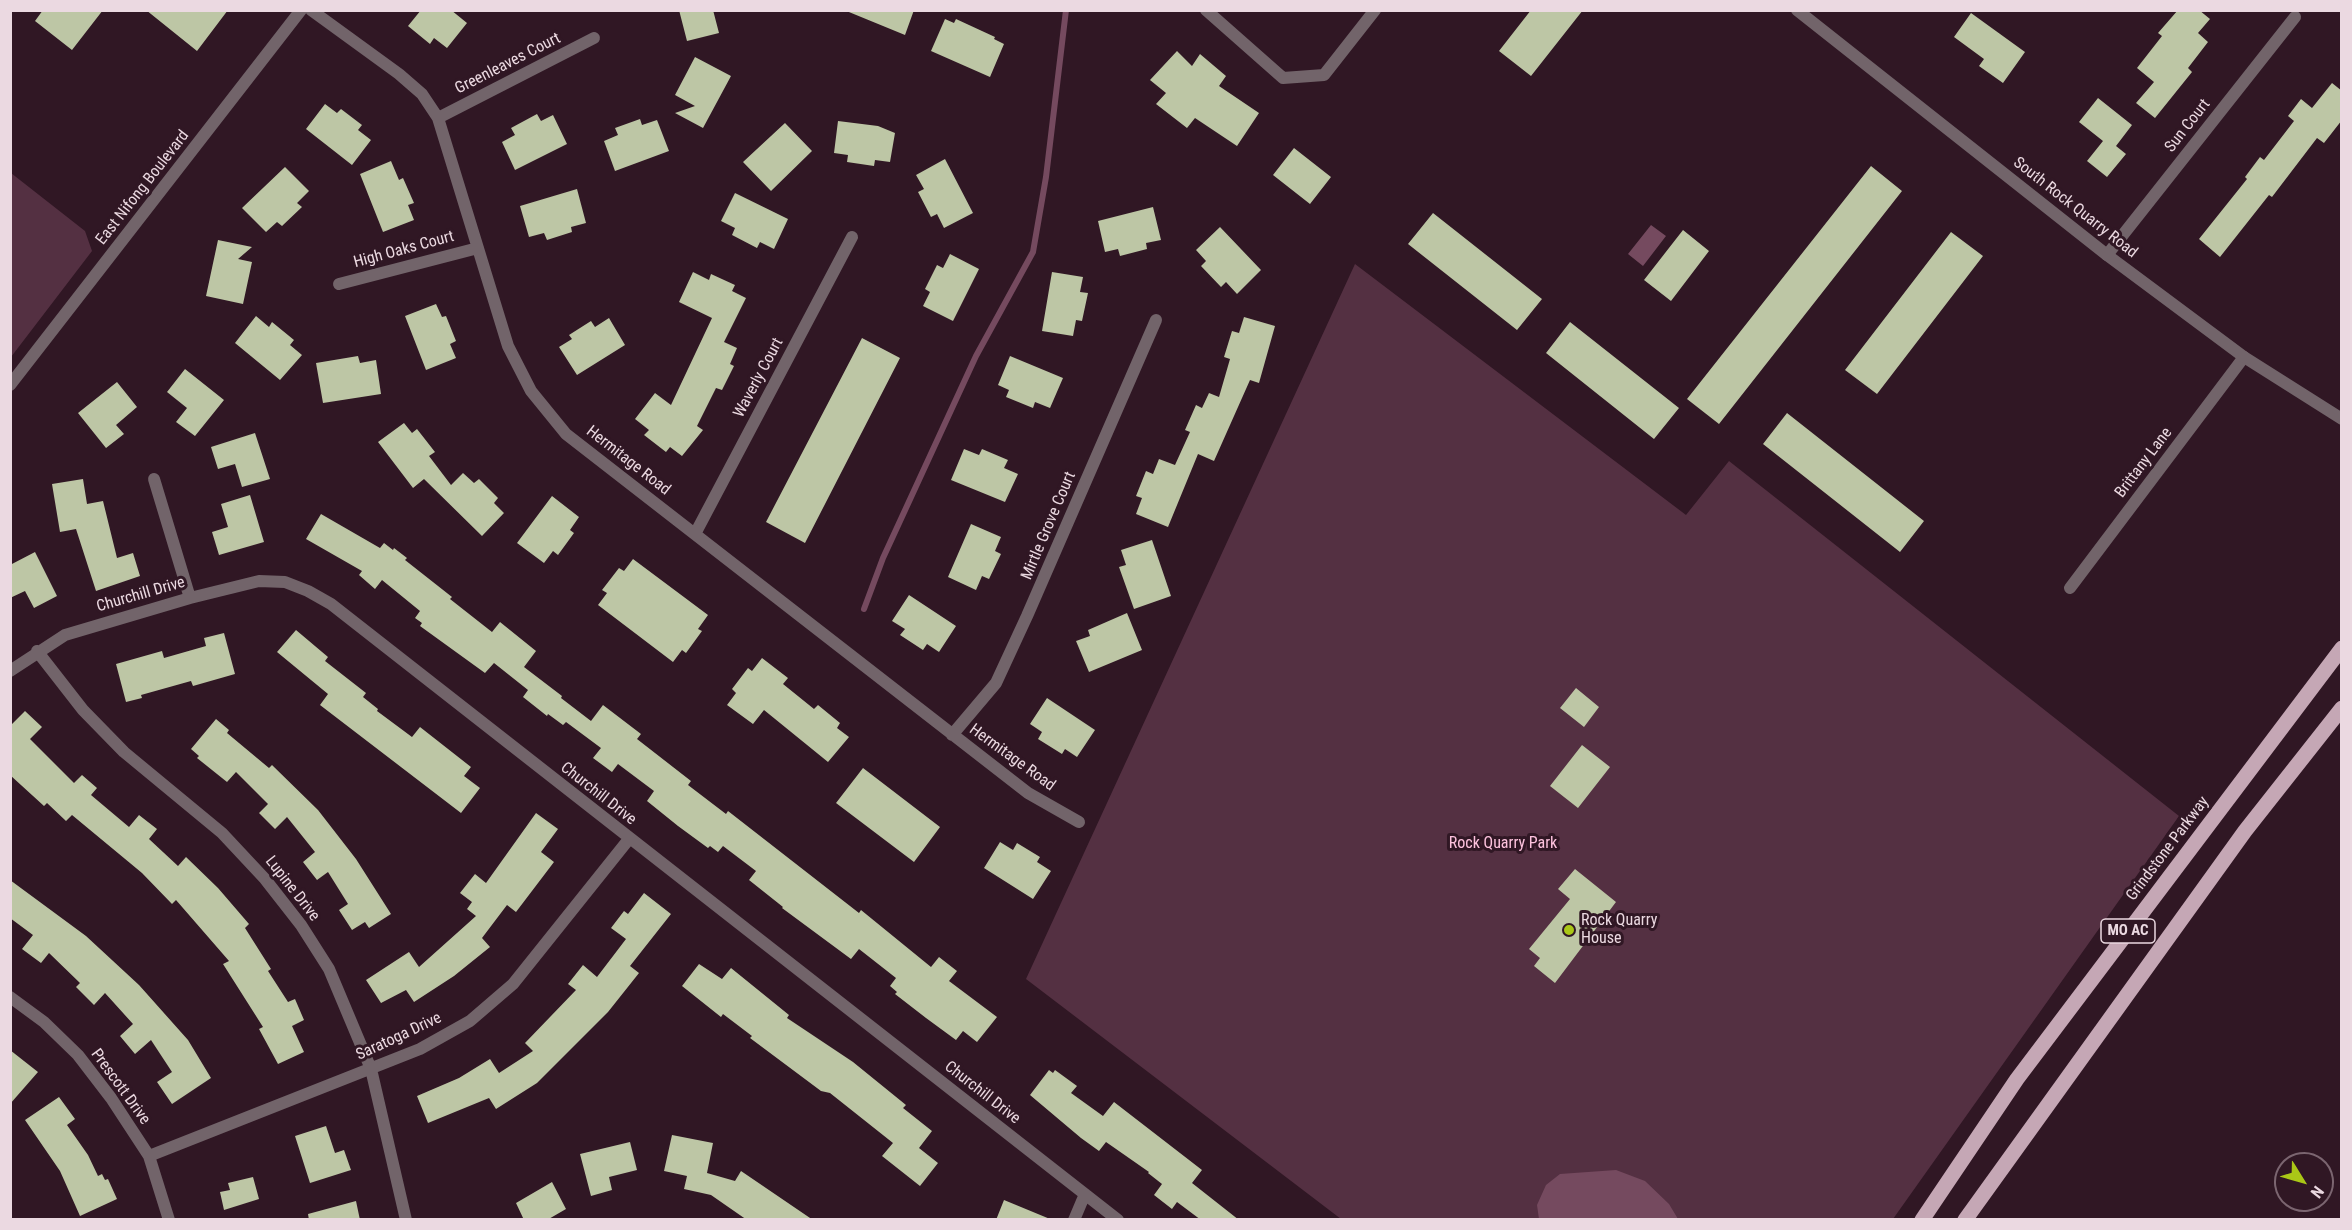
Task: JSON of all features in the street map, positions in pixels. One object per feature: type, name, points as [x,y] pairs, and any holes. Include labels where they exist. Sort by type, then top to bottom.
[{"type":"main road","name":"Grindstone Parkway","points":[[1922,1220],[2017,1079],[2342,648]]},
{"type":"main road","name":"MO AC","points":[[1965,1220],[2246,831],[2342,708]]},
{"type":"street","name":"East Nifong Boulevard","points":[[10,386],[301,10]]},
{"type":"street","name":"Hermitage Road","points":[[311,10],[399,74],[422,94],[438,118],[508,346],[531,391],[566,434],[1028,793],[1079,822]]},
{"type":"street","points":[[1206,10],[1282,78],[1323,75],[1375,10]]},
{"type":"street","name":"South Rock Quarry Road","points":[[1797,10],[2107,255],[2244,357],[2342,419]]},
{"type":"street","name":"Sun Court","points":[[2107,255],[2295,17]]},
{"type":"street","name":"Greenleaves Court","points":[[438,118],[594,38]]},
{"type":"street","name":"Waverly Court","points":[[696,534],[852,237]]},
{"type":"street","name":"High Oaks Court","points":[[339,284],[478,248]]},
{"type":"street","name":"Mirtle Grove Court","points":[[952,735],[996,683],[1156,320]]},
{"type":"street","name":"Brittany Lane","points":[[2070,588],[2244,357]]},
{"type":"street","points":[[154,479],[190,598]]},
{"type":"street","name":"Churchill Drive","points":[[10,671],[37,651],[65,635],[190,598],[259,581],[285,582],[308,591],[340,612],[1118,1220]]},
{"type":"street","name":"Lupine Drive","points":[[37,651],[83,710],[116,743],[222,833],[265,879],[301,925],[329,969],[371,1069],[406,1220]]},
{"type":"street","name":"Saratoga Drive","points":[[149,1156],[420,1049],[470,1021],[513,984],[629,839]]},
{"type":"street","name":"Prescott Drive","points":[[10,997],[44,1022],[78,1055],[111,1098],[149,1156],[169,1220]]},
{"type":"street","points":[[1074,1220],[1085,1194]]},
{"type":"green space","points":[[11,173],[85,231],[92,251],[11,357]]},
{"type":"green space","name":"Rock Quarry Park","points":[[1355,264],[1686,515],[1729,461],[2179,816],[1893,1219],[1341,1219],[1026,979]]},
{"type":"shaded area","points":[[1651,225],[1666,236],[1643,266],[1628,254]]},
{"type":"shaded area","points":[[1616,1170],[1645,1181],[1669,1204],[1678,1219],[1539,1219],[1537,1205],[1546,1185],[1560,1174]]},
{"type":"building","points":[[43,10],[103,10],[72,50],[35,21]]},
{"type":"building","points":[[146,10],[228,10],[197,51]]},
{"type":"building","points":[[421,10],[451,10],[467,23],[447,48],[434,38],[430,44],[408,26]]},
{"type":"building","points":[[679,10],[713,10],[719,33],[687,41]]},
{"type":"building","points":[[844,10],[914,10],[905,35]]},
{"type":"building","points":[[1531,10],[1583,10],[1531,76],[1499,51]]},
{"type":"building","points":[[2178,10],[2199,10],[2210,19],[2198,33],[2208,42],[2188,68],[2192,72],[2155,118],[2136,103],[2154,82],[2137,68],[2162,36],[2158,33]]},
{"type":"building","points":[[1971,13],[2025,52],[2003,83],[1979,66],[1984,59],[1954,37]]},
{"type":"building","points":[[945,19],[954,23],[956,19],[995,37],[994,39],[1004,44],[990,77],[931,51]]},
{"type":"building","points":[[1177,51],[1192,66],[1200,54],[1226,76],[1219,86],[1259,113],[1237,146],[1195,118],[1187,128],[1156,104],[1166,93],[1150,80]]},
{"type":"building","points":[[695,57],[731,76],[703,128],[675,113],[695,106],[675,95]]},
{"type":"building","points":[[2332,83],[2342,91],[2342,120],[2324,143],[2317,138],[2272,197],[2269,195],[2220,257],[2199,239],[2247,179],[2245,177],[2260,157],[2264,160],[2294,121],[2288,116],[2301,99],[2312,108]]},
{"type":"building","points":[[2098,98],[2132,125],[2116,146],[2126,154],[2107,177],[2087,161],[2103,141],[2079,122]]},
{"type":"building","points":[[325,104],[337,113],[341,109],[362,125],[358,130],[371,140],[352,165],[306,129]]},
{"type":"building","points":[[537,114],[541,121],[553,115],[567,144],[515,170],[502,142],[515,135],[511,128]]},
{"type":"building","points":[[640,119],[642,125],[657,120],[669,151],[615,171],[604,141],[618,135],[615,128]]},
{"type":"building","points":[[838,121],[878,126],[895,133],[890,162],[875,160],[874,166],[847,162],[848,155],[834,153]]},
{"type":"building","points":[[785,123],[812,151],[771,191],[743,162]]},
{"type":"building","points":[[1294,148],[1331,177],[1310,204],[1273,175]]},
{"type":"building","points":[[945,159],[973,213],[944,228],[937,214],[931,217],[918,192],[924,189],[916,175]]},
{"type":"building","points":[[391,161],[399,180],[403,178],[414,203],[408,205],[414,220],[383,232],[360,174]]},
{"type":"building","points":[[1871,166],[1902,191],[1719,424],[1687,399]]},
{"type":"building","points":[[285,167],[309,191],[297,203],[302,207],[282,226],[277,222],[266,232],[242,208]]},
{"type":"building","points":[[577,189],[586,223],[571,227],[572,232],[547,240],[544,233],[529,237],[520,206]]},
{"type":"building","points":[[735,193],[788,219],[774,249],[760,242],[757,248],[732,235],[735,228],[721,221]]},
{"type":"building","points":[[1153,207],[1161,240],[1146,243],[1147,249],[1120,256],[1118,249],[1105,252],[1098,221]]},
{"type":"building","points":[[1433,213],[1542,299],[1517,330],[1408,244]]},
{"type":"building","points":[[1220,227],[1261,270],[1237,294],[1226,282],[1221,287],[1201,266],[1206,261],[1196,250]]},
{"type":"building","points":[[1683,230],[1709,251],[1671,301],[1644,280]]},
{"type":"building","points":[[1951,232],[1983,256],[1877,394],[1845,370]]},
{"type":"building","points":[[218,240],[252,247],[238,259],[252,262],[243,304],[206,296]]},
{"type":"building","points":[[950,254],[979,269],[953,321],[923,306],[930,292],[925,289],[937,265],[943,268]]},
{"type":"building","points":[[693,272],[709,280],[711,274],[735,285],[732,291],[746,298],[724,342],[737,348],[730,364],[734,366],[722,390],[716,388],[697,426],[703,430],[682,456],[670,447],[666,452],[644,435],[649,430],[635,419],[655,393],[671,405],[712,318],[679,302]]},
{"type":"building","points":[[1052,272],[1083,277],[1080,292],[1088,293],[1082,321],[1076,320],[1073,336],[1042,331]]},
{"type":"building","points":[[436,304],[442,317],[446,316],[456,341],[450,344],[456,358],[426,370],[405,316]]},
{"type":"building","points":[[256,316],[269,327],[272,322],[294,340],[290,345],[302,355],[280,380],[235,343]]},
{"type":"building","points":[[1244,317],[1275,326],[1259,383],[1250,380],[1214,461],[1198,454],[1168,527],[1136,514],[1142,498],[1136,496],[1146,471],[1153,474],[1159,459],[1175,465],[1190,432],[1185,430],[1196,405],[1202,408],[1209,393],[1219,397],[1230,359],[1224,357],[1232,331],[1239,333]]},
{"type":"building","points":[[609,318],[625,345],[577,375],[559,347],[572,339],[569,335],[591,321],[595,327]]},
{"type":"building","points":[[1570,322],[1679,408],[1654,439],[1546,353]]},
{"type":"building","points":[[862,338],[900,358],[805,543],[766,522]]},
{"type":"building","points":[[358,356],[360,363],[376,360],[381,394],[323,403],[316,363]]},
{"type":"building","points":[[1010,356],[1063,378],[1050,408],[1035,402],[1033,408],[1006,397],[1009,390],[998,385]]},
{"type":"building","points":[[185,369],[224,400],[195,436],[176,422],[187,408],[167,392]]},
{"type":"building","points":[[117,382],[137,407],[116,425],[124,434],[106,448],[78,413]]},
{"type":"building","points":[[1787,413],[1924,521],[1900,552],[1763,444]]},
{"type":"building","points":[[404,423],[412,433],[417,429],[435,452],[429,456],[451,485],[463,473],[474,483],[479,479],[498,498],[494,503],[504,513],[482,536],[424,479],[413,488],[378,442]]},
{"type":"building","points":[[255,433],[270,479],[242,487],[235,464],[218,469],[211,447]]},
{"type":"building","points":[[964,449],[979,455],[982,449],[1008,460],[1004,468],[1018,474],[1005,502],[951,480]]},
{"type":"building","points":[[83,479],[87,504],[103,501],[117,558],[133,553],[140,576],[96,591],[76,529],[60,532],[52,484]]},
{"type":"building","points":[[250,495],[264,542],[219,555],[212,532],[228,527],[221,504]]},
{"type":"building","points":[[552,496],[579,517],[570,530],[574,533],[558,555],[553,551],[544,563],[517,543]]},
{"type":"building","points":[[321,514],[380,548],[384,543],[393,550],[394,548],[407,558],[405,560],[452,597],[450,599],[492,632],[500,622],[536,651],[524,667],[562,696],[561,698],[591,721],[603,705],[641,734],[637,739],[691,781],[688,785],[726,814],[728,811],[859,913],[861,910],[931,967],[939,957],[957,971],[949,981],[997,1017],[977,1042],[963,1031],[956,1040],[926,1018],[895,994],[897,992],[890,986],[896,978],[859,949],[851,959],[782,908],[749,880],[756,871],[723,846],[718,852],[710,846],[708,848],[678,826],[647,801],[654,791],[618,764],[612,772],[593,758],[601,748],[566,722],[563,725],[548,714],[547,716],[523,697],[528,690],[494,663],[485,673],[420,626],[422,623],[415,618],[420,611],[382,580],[375,589],[359,575],[362,571],[306,539]]},
{"type":"building","points":[[971,524],[1001,537],[995,551],[1001,554],[989,579],[982,576],[976,590],[948,577]]},
{"type":"building","points":[[1152,540],[1171,596],[1134,609],[1119,567],[1126,565],[1121,550]]},
{"type":"building","points":[[35,552],[57,596],[34,608],[25,591],[10,598],[10,565]]},
{"type":"building","points":[[633,559],[708,615],[698,629],[702,631],[686,653],[682,650],[673,662],[598,605],[607,593],[602,590],[619,568],[624,571]]},
{"type":"building","points":[[909,595],[956,626],[939,652],[927,644],[923,650],[900,635],[905,629],[892,621]]},
{"type":"building","points":[[1127,613],[1142,650],[1089,672],[1076,641],[1090,636],[1088,630]]},
{"type":"building","points":[[296,630],[328,657],[325,661],[366,693],[363,697],[378,709],[377,711],[412,737],[420,727],[471,767],[464,776],[480,788],[461,813],[320,705],[328,694],[277,652]]},
{"type":"building","points":[[224,633],[235,674],[193,686],[191,681],[141,695],[142,698],[126,702],[116,664],[162,651],[164,658],[206,646],[204,638]]},
{"type":"building","points":[[762,658],[788,678],[783,684],[814,709],[818,705],[840,723],[837,728],[849,737],[828,762],[764,710],[753,724],[727,705],[736,693],[732,689],[748,668],[752,671]]},
{"type":"building","points":[[1576,688],[1599,707],[1584,727],[1560,708]]},
{"type":"building","points":[[1047,698],[1095,730],[1077,757],[1065,749],[1062,754],[1038,739],[1042,732],[1030,724]]},
{"type":"building","points":[[25,711],[42,727],[30,739],[74,783],[82,775],[97,788],[91,795],[129,827],[139,815],[157,829],[149,839],[178,866],[186,857],[218,888],[249,924],[245,928],[271,969],[268,971],[288,1002],[295,999],[304,1020],[292,1026],[304,1052],[278,1064],[259,1029],[263,1027],[223,964],[229,961],[176,900],[172,904],[142,873],[72,815],[66,821],[47,803],[44,806],[10,775],[10,726]]},
{"type":"building","points":[[216,719],[229,730],[227,733],[269,768],[272,765],[318,810],[356,859],[391,914],[369,928],[365,922],[352,930],[339,910],[348,904],[328,872],[317,880],[303,862],[315,852],[287,817],[275,829],[259,813],[268,804],[236,772],[227,782],[197,758],[199,756],[191,749]]},
{"type":"building","points":[[1582,745],[1610,767],[1578,808],[1550,786]]},
{"type":"building","points":[[863,768],[940,827],[914,862],[836,803]]},
{"type":"building","points":[[536,813],[558,829],[541,852],[554,862],[516,912],[507,905],[482,938],[490,947],[454,976],[414,1002],[406,990],[381,1003],[366,980],[409,952],[419,967],[476,916],[467,909],[472,902],[460,893],[475,874],[486,883]]},
{"type":"building","points":[[1000,842],[1013,850],[1017,843],[1040,857],[1037,862],[1051,871],[1033,899],[984,868]]},
{"type":"building","name":"Rock Quarry House","points":[[1575,869],[1616,902],[1555,983],[1534,966],[1540,958],[1529,949],[1570,899],[1558,889]]},
{"type":"building","points":[[10,880],[86,936],[139,985],[188,1040],[211,1078],[172,1104],[157,1082],[172,1072],[151,1040],[135,1054],[120,1036],[133,1024],[105,993],[94,1005],[76,987],[80,983],[49,953],[41,963],[22,949],[33,935],[10,918]]},
{"type":"building","points":[[644,893],[671,914],[630,966],[639,973],[608,1012],[537,1083],[496,1109],[489,1098],[428,1123],[417,1096],[459,1078],[490,1059],[499,1073],[533,1051],[525,1043],[576,990],[568,984],[583,965],[597,977],[626,939],[611,928],[624,911],[628,914]]},
{"type":"building","points":[[699,964],[722,979],[731,968],[789,1015],[787,1018],[853,1062],[906,1105],[903,1108],[932,1131],[919,1148],[938,1163],[920,1186],[882,1156],[893,1143],[830,1093],[821,1091],[750,1038],[752,1036],[723,1014],[721,1017],[682,986]]},
{"type":"building","points":[[10,1050],[38,1072],[10,1104]]},
{"type":"building","points":[[1049,1070],[1053,1073],[1055,1070],[1077,1086],[1071,1093],[1103,1116],[1114,1102],[1202,1170],[1192,1183],[1239,1220],[1201,1220],[1177,1202],[1172,1209],[1154,1195],[1162,1184],[1149,1172],[1106,1142],[1099,1151],[1081,1138],[1030,1095]]},
{"type":"building","points":[[59,1097],[75,1119],[67,1125],[88,1155],[98,1176],[102,1174],[105,1180],[108,1179],[117,1199],[80,1216],[60,1171],[25,1120]]},
{"type":"building","points":[[326,1126],[335,1153],[344,1150],[351,1170],[310,1183],[295,1136]]},
{"type":"building","points":[[672,1135],[713,1143],[707,1173],[735,1181],[741,1171],[813,1220],[747,1220],[711,1195],[684,1189],[687,1176],[664,1171]]},
{"type":"building","points":[[630,1142],[637,1170],[609,1177],[612,1190],[591,1196],[580,1154]]},
{"type":"building","points":[[253,1177],[259,1199],[224,1210],[220,1192],[230,1190],[228,1183]]},
{"type":"building","points":[[552,1182],[566,1209],[547,1220],[524,1220],[516,1203]]},
{"type":"building","points":[[1004,1200],[1050,1219],[1050,1220],[996,1220]]},
{"type":"building","points":[[356,1201],[360,1220],[309,1220],[308,1214]]},
{"type":"waterway","points":[[864,609],[883,558],[976,356],[1033,252],[1046,177],[1066,10]]},
{"type":"place","name":"Rock Quarry House","points":[[1569,930]]}]
